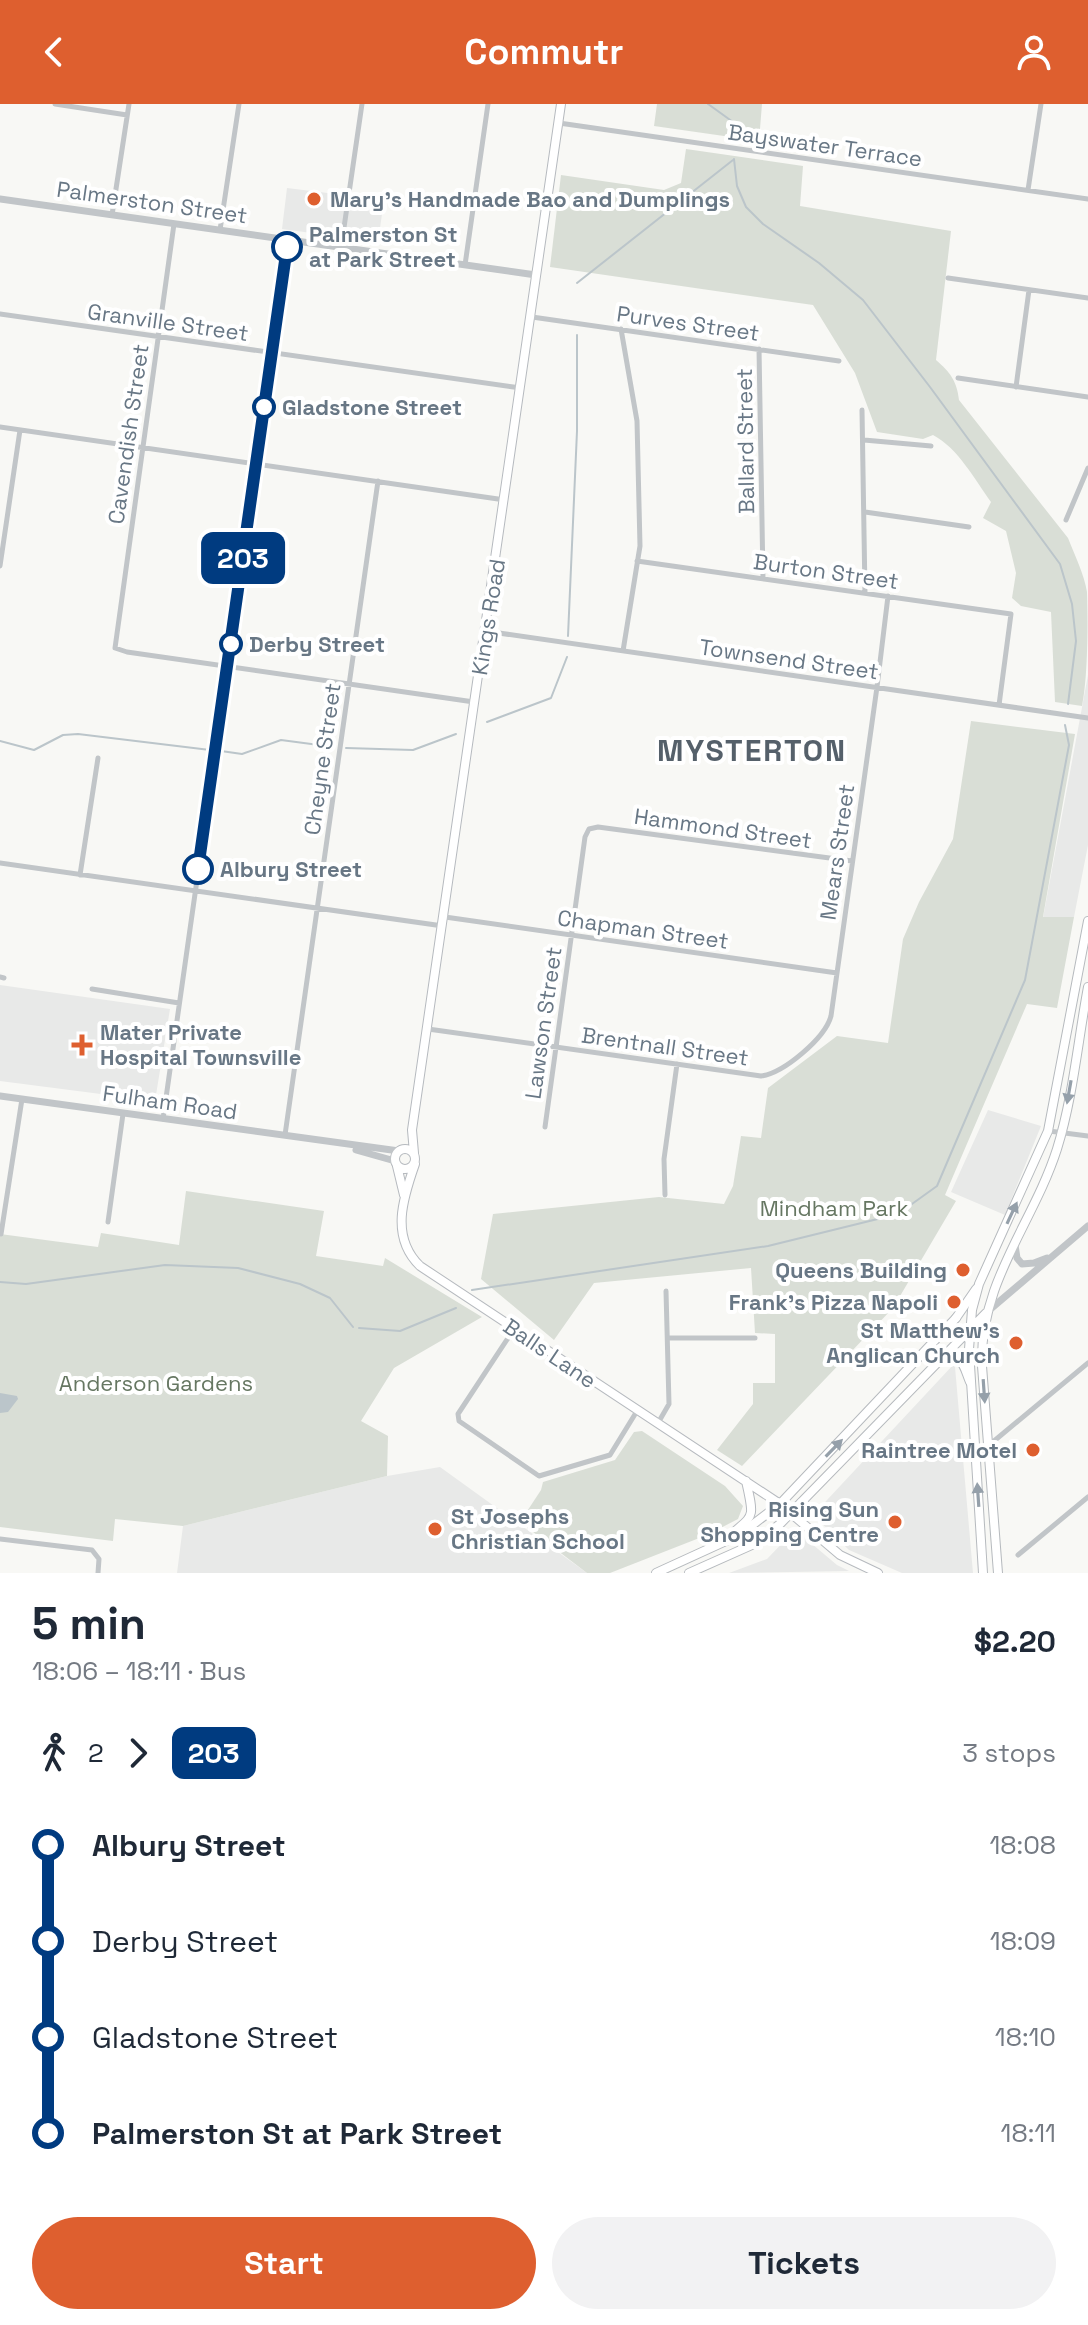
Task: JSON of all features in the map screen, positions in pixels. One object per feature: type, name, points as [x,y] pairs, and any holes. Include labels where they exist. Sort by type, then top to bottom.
[{"type":"main road","name":"Kings Road","points":[[415,1164],[412,1130],[561,104]]},
{"type":"main road","points":[[656,1573],[720,1545],[755,1525],[780,1504],[956,1318],[979,1284],[1048,1131],[1088,925]]},
{"type":"main road","points":[[998,1573],[982,1342],[986,1313],[1015,1240],[1048,1171],[1062,1131],[1084,1032],[1088,987]]},
{"type":"main road","name":"Kings Road","points":[[396,1163],[412,1130]]},
{"type":"main road","points":[[401,1150],[414,1153]]},
{"type":"main road","points":[[396,1163],[407,1170],[415,1164]]},
{"type":"main road","name":"Balls Lane","points":[[396,1163],[404,1196]]},
{"type":"main road","name":"Balls Lane","points":[[415,1164],[404,1196],[402,1238],[415,1262],[780,1504],[840,1555],[878,1573]]},
{"type":"main road","points":[[979,1284],[969,1328],[983,1573]]},
{"type":"main road","points":[[689,1573],[754,1544],[793,1513],[986,1313]]},
{"type":"main road","points":[[940,1359],[958,1358],[970,1382]]},
{"type":"main road","points":[[720,1545],[752,1514],[753,1507],[745,1481]]},
{"type":"street","points":[[55,104],[127,115]]},
{"type":"street","points":[[112,215],[129,104]]},
{"type":"street","points":[[220,230],[239,104]]},
{"type":"street","points":[[341,248],[362,104]]},
{"type":"street","points":[[465,265],[488,104]]},
{"type":"street","points":[[1028,190],[1041,104]]},
{"type":"street","name":"Bayswater Terrace","points":[[558,123],[1088,199]]},
{"type":"street","name":"Palmerston Street","points":[[0,199],[536,275]]},
{"type":"street","name":"Cavendish Street","points":[[174,224],[115,648],[227,667]]},
{"type":"street","points":[[163,1119],[288,240]]},
{"type":"street","points":[[948,278],[1088,298]]},
{"type":"street","points":[[1016,387],[1029,290]]},
{"type":"street","name":"Granville Street","points":[[0,314],[521,388]]},
{"type":"street","name":"Purves Street","points":[[532,317],[839,361]]},
{"type":"street","points":[[621,329],[637,421],[640,546],[623,651]]},
{"type":"street","name":"Ballard Street","points":[[759,349],[763,579]]},
{"type":"street","points":[[958,378],[1088,397]]},
{"type":"street","points":[[862,410],[865,593]]},
{"type":"street","points":[[0,427],[505,500]]},
{"type":"street","points":[[0,566],[20,430]]},
{"type":"street","points":[[864,440],[931,446]]},
{"type":"street","points":[[1066,520],[1088,468]]},
{"type":"street","name":"Cheyne Street","points":[[285,1136],[378,481]]},
{"type":"street","points":[[865,512],[969,527]]},
{"type":"street","name":"Burton Street","points":[[637,561],[1011,614],[999,705]]},
{"type":"street","name":"Mears Street","points":[[837,973],[888,596]]},
{"type":"street","name":"Townsend Street","points":[[485,631],[1088,718]]},
{"type":"street","points":[[227,667],[475,702]]},
{"type":"street","points":[[80,875],[98,758]]},
{"type":"street","name":"Hammond Street","points":[[589,829],[598,827],[852,861]]},
{"type":"street","name":"Lawson Street","points":[[545,1127],[585,837],[589,829]]},
{"type":"street","points":[[0,863],[317,908],[444,921]]},
{"type":"street","name":"Chapman Street","points":[[444,921],[837,973]]},
{"type":"street","name":"Brentnall Street","points":[[427,1029],[761,1076],[776,1072],[826,1029],[837,973]]},
{"type":"street","points":[[92,989],[179,1003]]},
{"type":"street","points":[[665,1195],[664,1159],[677,1064]]},
{"type":"street","name":"Fulham Road","points":[[0,1096],[401,1150]]},
{"type":"street","points":[[1,1234],[22,1099]]},
{"type":"street","points":[[108,1222],[123,1114]]},
{"type":"street","points":[[1048,1131],[1088,1136]]},
{"type":"street","name":"Fulham Road","points":[[334,1143],[396,1163]]},
{"type":"street","points":[[986,1313],[1088,1226]]},
{"type":"street","points":[[1015,1240],[1016,1256],[1022,1264],[1034,1263],[1059,1251]]},
{"type":"street","points":[[658,1424],[669,1404],[666,1291]]},
{"type":"street","points":[[514,1329],[458,1414],[459,1421],[539,1476],[610,1455],[637,1411]]},
{"type":"street","points":[[668,1338],[755,1338]]},
{"type":"street","points":[[975,1447],[988,1446],[1088,1363]]},
{"type":"street","points":[[1018,1555],[1088,1497]]},
{"type":"street","points":[[0,1539],[85,1548],[97,1553],[98,1573]]},
{"type":"shaded area","points":[[287,188],[384,200],[378,242],[282,229]]},
{"type":"shaded area","points":[[1088,675],[1088,845],[1074,917],[1043,918]]},
{"type":"shaded area","name":"Mater Private Hospital Townsville","points":[[0,985],[170,1009],[155,1101],[0,1081]]},
{"type":"shaded area","points":[[988,1110],[1041,1126],[1005,1215],[951,1192]]},
{"type":"shaded area","name":"Rising Sun Shopping Centre","points":[[953,1365],[973,1573],[902,1573],[849,1550],[813,1515]]},
{"type":"shaded area","points":[[0,1393],[17,1396],[8,1412],[0,1413]]},
{"type":"shaded area","name":"St Josephs Christian School","points":[[440,1467],[587,1573],[177,1573],[183,1526],[387,1476]]},
{"type":"shaded area","points":[[792,1533],[799,1533],[837,1565],[849,1571],[729,1573],[767,1559]]},
{"type":"green space","points":[[657,104],[762,104],[759,141],[654,126]]},
{"type":"green space","points":[[686,149],[803,166],[800,206],[951,231],[936,360],[952,377],[959,400],[1068,538],[1087,592],[1082,706],[1055,702],[1051,612],[1021,606],[1012,598],[1016,573],[1006,531],[983,518],[991,502],[958,456],[933,435],[923,439],[877,432],[855,373],[813,305],[550,267],[561,175],[664,190],[681,183]]},
{"type":"green space","name":"Mindham Park","points":[[971,721],[1075,734],[1043,917],[1074,917],[1057,1008],[1027,1004],[945,1195],[956,1201],[893,1308],[742,1466],[717,1450],[753,1404],[753,1383],[775,1383],[775,1334],[755,1333],[751,1268],[594,1283],[554,1340],[481,1279],[493,1214],[659,1197],[724,1204],[733,1186],[741,1136],[761,1138],[768,1088],[837,1036],[888,1043],[903,939],[953,839]]},
{"type":"green space","name":"Anderson Gardens","points":[[186,1191],[324,1211],[316,1256],[383,1266],[385,1258],[482,1317],[394,1368],[361,1421],[388,1436],[387,1476],[183,1526],[115,1519],[113,1541],[0,1527],[0,1234],[98,1247],[101,1233],[179,1245]]},
{"type":"green space","points":[[642,1431],[725,1486],[743,1506],[738,1519],[707,1535],[610,1573],[587,1573],[520,1522],[543,1482],[615,1460],[634,1432]]},
{"type":"waterway","points":[[708,104],[733,122],[737,137]]},
{"type":"waterway","points":[[734,159],[737,186],[746,207],[763,224],[819,263],[863,300],[1060,564],[1072,604],[1076,641],[1068,704]]},
{"type":"waterway","points":[[577,283],[733,160]]},
{"type":"waterway","points":[[568,636],[577,431],[577,335]]},
{"type":"waterway","points":[[487,722],[551,698],[567,657]]},
{"type":"waterway","points":[[472,1290],[768,1246],[898,1214],[937,1186],[1025,980],[1069,745],[1065,725]]},
{"type":"waterway","points":[[0,741],[34,750],[63,735],[78,734],[210,750]]},
{"type":"waterway","points":[[346,748],[413,750],[456,734]]},
{"type":"waterway","points":[[221,751],[242,754],[281,740],[334,747]]},
{"type":"waterway","points":[[0,1282],[26,1284],[165,1265],[238,1268],[300,1284],[330,1298],[353,1327]]},
{"type":"waterway","points":[[359,1328],[400,1331],[456,1308]]},
{"type":"bus line","name":"203","points":[[198,869],[287,247]]},
{"type":"place","name":"Mary's Handmade Bao and Dumplings","points":[[314,199]]},
{"type":"place","name":"Palmerston St at Park Street","points":[[287,247]]},
{"type":"place","name":"Gladstone Street","points":[[264,407]]},
{"type":"place","name":"Derby Street","points":[[231,644]]},
{"type":"place","name":"Albury Street","points":[[198,869]]},
{"type":"place","name":"Mater Private Hospital Townsville","points":[[82,1045]]},
{"type":"place","name":"Queens Building","points":[[963,1270]]},
{"type":"place","name":"Frank's Pizza Napoli","points":[[954,1302]]},
{"type":"place","name":"St Matthew's Anglican Church","points":[[1016,1343]]},
{"type":"place","name":"Raintree Motel","points":[[1033,1450]]},
{"type":"place","name":"Rising Sun Shopping Centre","points":[[895,1522]]},
{"type":"place","name":"St Josephs Christian School","points":[[435,1529]]},
{"type":"district","name":"MYSTERTON","points":[[752,750]]}]
